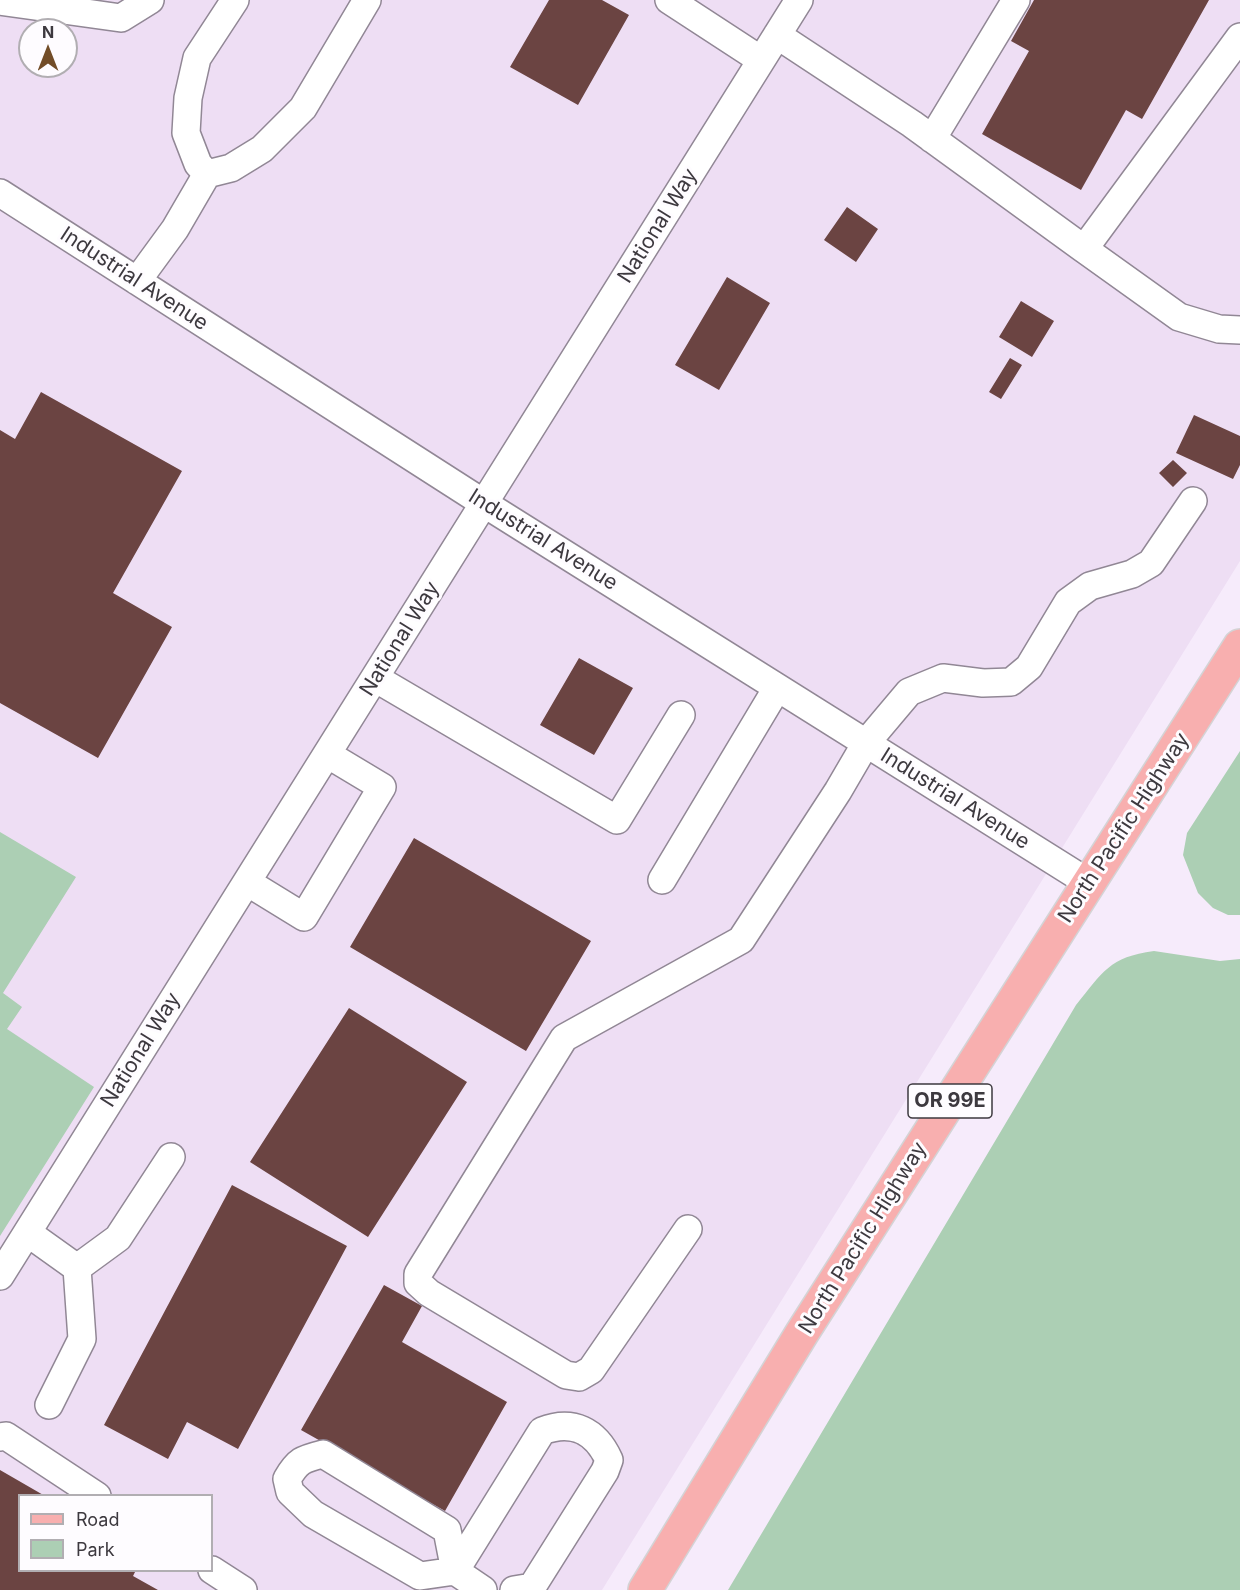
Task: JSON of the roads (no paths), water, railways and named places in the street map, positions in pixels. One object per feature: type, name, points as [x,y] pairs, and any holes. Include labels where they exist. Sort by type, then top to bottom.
[{"type":"main road","name":"North Pacific Highway","points":[[645,1590],[802,1333],[1240,646]]},
{"type":"street","points":[[0,1],[121,18],[150,0]]},
{"type":"street","points":[[207,174],[198,164],[186,133],[188,98],[197,58],[235,0]]},
{"type":"street","points":[[137,281],[175,229],[207,174],[231,168],[262,149],[303,108],[367,0]]},
{"type":"street","points":[[669,0],[761,60]]},
{"type":"street","name":"National Way","points":[[0,1276],[799,0]]},
{"type":"street","points":[[932,139],[1016,0]]},
{"type":"street","points":[[777,35],[932,139],[1179,317],[1219,329],[1240,330]]},
{"type":"street","points":[[1084,249],[1240,37]]},
{"type":"street","name":"Industrial Avenue","points":[[0,193],[485,504],[1089,883]]},
{"type":"street","points":[[688,1229],[591,1370],[579,1377],[566,1375],[429,1293],[418,1283],[418,1274],[564,1038],[741,939],[838,791],[866,743],[909,692],[943,678],[983,683],[1011,682],[1029,667],[1068,602],[1090,586],[1132,574],[1151,563],[1193,501]]},
{"type":"street","points":[[375,678],[617,820],[681,715]]},
{"type":"street","points":[[662,880],[777,687]]},
{"type":"street","points":[[247,882],[303,917],[382,787],[327,754]]},
{"type":"street","points":[[77,1268],[118,1238],[171,1157]]},
{"type":"street","points":[[28,1233],[77,1268]]},
{"type":"street","points":[[49,1405],[82,1339],[77,1268]]},
{"type":"street","points":[[455,1571],[542,1431],[556,1426],[572,1426],[596,1438],[609,1460],[605,1471],[523,1588]]},
{"type":"street","points":[[0,1437],[6,1436],[94,1494]]},
{"type":"street","points":[[455,1571],[447,1530],[323,1454],[295,1464],[287,1479],[290,1492],[313,1514],[420,1576],[455,1571],[483,1590]]},
{"type":"street","points":[[213,1571],[243,1590]]}]
